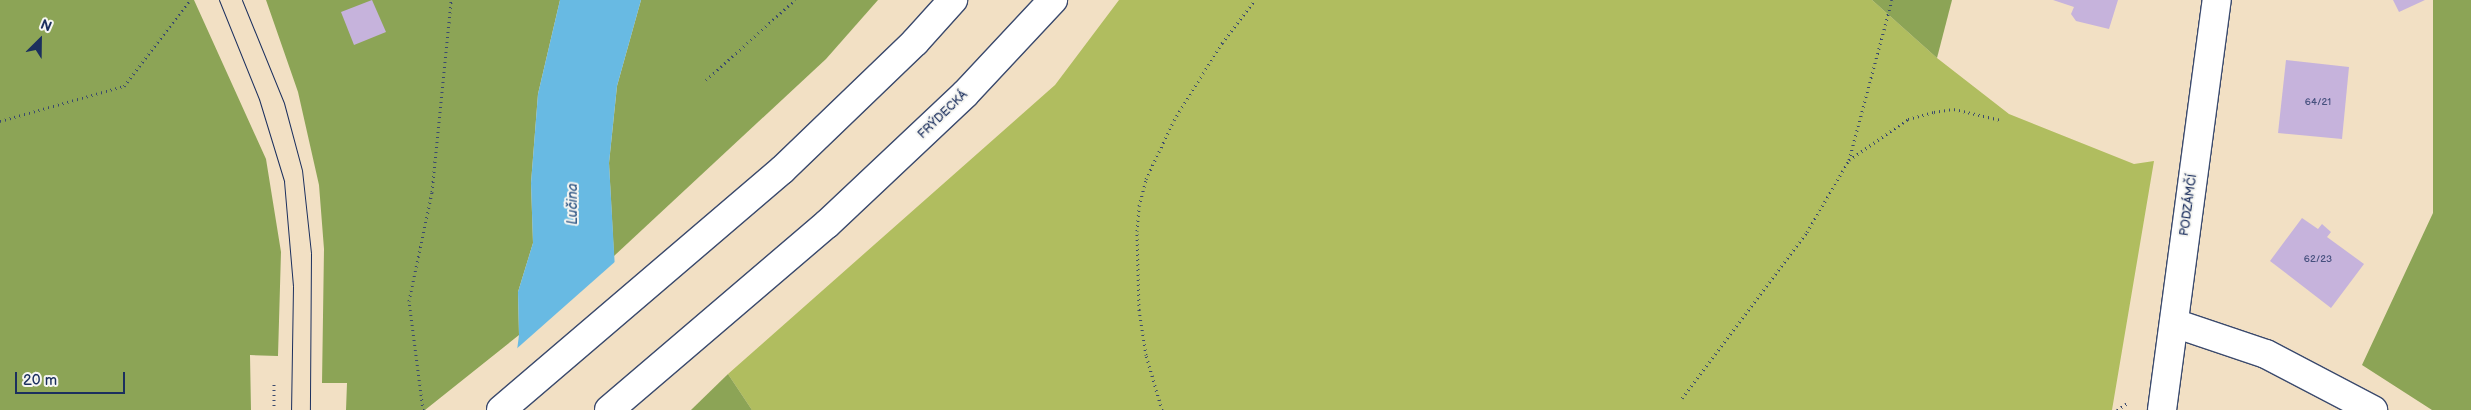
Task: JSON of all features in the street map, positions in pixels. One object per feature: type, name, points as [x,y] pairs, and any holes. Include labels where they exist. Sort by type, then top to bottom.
[{"type":"main road","points":[[501,410],[782,170],[915,42],[953,0]]},
{"type":"main road","name":"FRÝDECKÁ","points":[[609,410],[827,224],[966,94],[1053,0]]},
{"type":"main road","name":"PODZÁMČÍ","points":[[2162,410],[2217,0]]},
{"type":"main road","points":[[2174,324],[2266,354],[2373,410]]},
{"type":"path","points":[[0,121],[124,86],[190,0]]},
{"type":"path","points":[[423,410],[409,301],[432,192],[450,0]]},
{"type":"path","points":[[706,80],[795,0]]},
{"type":"path","points":[[1162,410],[1146,355],[1139,310],[1136,231],[1139,206],[1146,180],[1174,120],[1222,43],[1255,0]]},
{"type":"path","points":[[1682,398],[1807,232],[1849,160],[1892,0]]},
{"type":"path","points":[[1849,160],[1908,119],[1934,112],[1954,109],[2001,120]]},
{"type":"path","points":[[274,381],[274,410]]},
{"type":"green space","points":[[0,0],[194,0],[266,159],[281,252],[278,356],[250,355],[251,410],[0,410]]},
{"type":"green space","points":[[266,0],[560,0],[538,94],[531,183],[533,243],[518,292],[519,335],[425,410],[346,410],[347,383],[322,383],[324,249],[319,185],[298,92]]},
{"type":"green space","points":[[641,0],[878,0],[826,59],[614,256],[609,163],[617,86]]},
{"type":"green space","points":[[1119,0],[1872,0],[1937,58],[2009,114],[2134,164],[2154,161],[2112,410],[752,410],[728,374],[1055,85]]},
{"type":"green space","points":[[1872,0],[1952,0],[1937,58]]},
{"type":"green space","points":[[2433,0],[2471,0],[2471,410],[2432,410],[2362,365],[2433,213]]},
{"type":"green space","points":[[728,374],[752,410],[691,410]]},
{"type":"water","name":"Lučina","points":[[560,0],[641,0],[617,86],[609,163],[623,410],[514,374],[519,335],[518,292],[533,243],[531,183],[538,94]]},
{"type":"pier","points":[[617,260],[626,410],[516,410],[512,374],[514,351]]},
{"type":"building","points":[[372,0],[386,32],[354,45],[341,12]]},
{"type":"building","points":[[2053,0],[2118,0],[2109,29],[2076,21],[2071,14],[2074,7]]},
{"type":"building","points":[[2393,0],[2425,0],[2399,12]]},
{"type":"building","points":[[2286,60],[2349,67],[2342,139],[2278,133]]},
{"type":"building","points":[[2302,218],[2318,229],[2322,224],[2331,232],[2327,237],[2364,264],[2331,308],[2270,261]]},
{"type":"tram line","points":[[219,0],[259,99],[284,181],[293,286],[291,410]]},
{"type":"tram line","points":[[242,0],[284,103],[302,170],[311,253],[310,410]]}]
